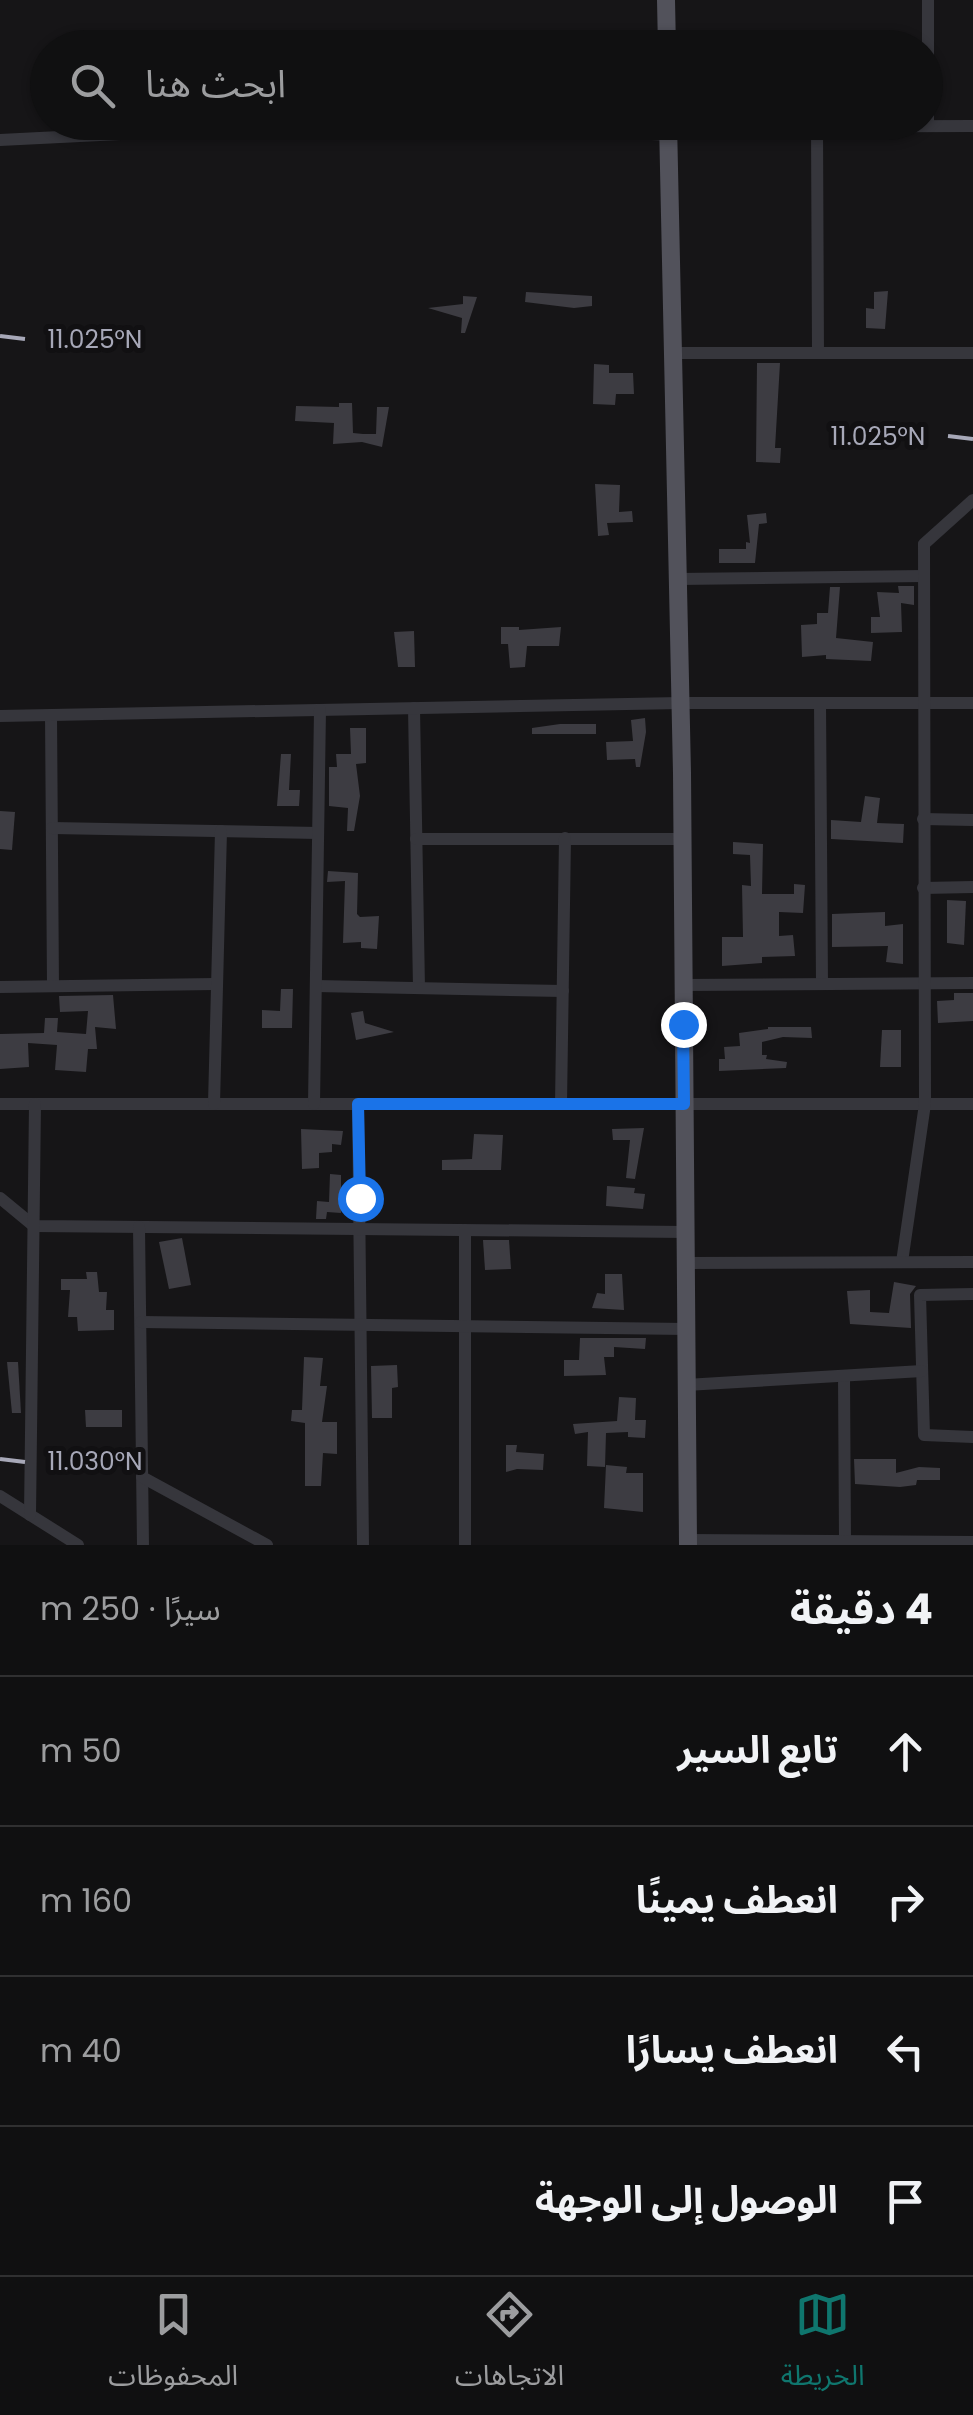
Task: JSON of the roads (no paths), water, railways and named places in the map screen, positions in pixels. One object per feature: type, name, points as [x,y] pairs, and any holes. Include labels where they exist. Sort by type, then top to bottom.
[{"type":"main road","points":[[666,0],[667,30]]},
{"type":"main road","points":[[668,140],[682,839],[688,1543]]},
{"type":"street","points":[[928,0],[928,30]]},
{"type":"street","points":[[943,126],[973,126]]},
{"type":"street","points":[[0,140],[30,138]]},
{"type":"street","points":[[817,140],[818,353]]},
{"type":"street","points":[[673,353],[973,353]]},
{"type":"street","points":[[902,1262],[925,1104],[924,544],[973,500]]},
{"type":"street","points":[[678,579],[924,576]]},
{"type":"street","points":[[0,716],[680,702],[973,703]]},
{"type":"street","points":[[820,703],[822,984]]},
{"type":"street","points":[[414,708],[419,988]]},
{"type":"street","points":[[314,1104],[320,710]]},
{"type":"street","points":[[51,715],[53,986]]},
{"type":"street","points":[[923,818],[973,820]]},
{"type":"street","points":[[52,828],[318,833]]},
{"type":"street","points":[[214,1104],[221,831]]},
{"type":"street","points":[[416,838],[682,839]]},
{"type":"street","points":[[561,1104],[565,838]]},
{"type":"street","points":[[923,888],[973,887]]},
{"type":"street","points":[[683,985],[973,983]]},
{"type":"street","points":[[0,986],[215,984]]},
{"type":"street","points":[[316,986],[563,991]]},
{"type":"street","points":[[0,1104],[973,1104]]},
{"type":"street","points":[[30,1515],[36,1104]]},
{"type":"street","points":[[358,1104],[363,1545]]},
{"type":"street","points":[[0,1198],[34,1226],[686,1232]]},
{"type":"street","points":[[139,1227],[143,1545]]},
{"type":"street","points":[[465,1230],[465,1545]]},
{"type":"street","points":[[686,1263],[973,1262]]},
{"type":"street","points":[[973,1294],[920,1295],[924,1434],[973,1437]]},
{"type":"street","points":[[140,1322],[686,1330]]},
{"type":"street","points":[[686,1385],[922,1371]]},
{"type":"street","points":[[844,1376],[845,1541]]},
{"type":"street","points":[[142,1478],[268,1545]]},
{"type":"street","points":[[0,1496],[78,1545]]},
{"type":"street","points":[[688,1543],[973,1542]]}]
